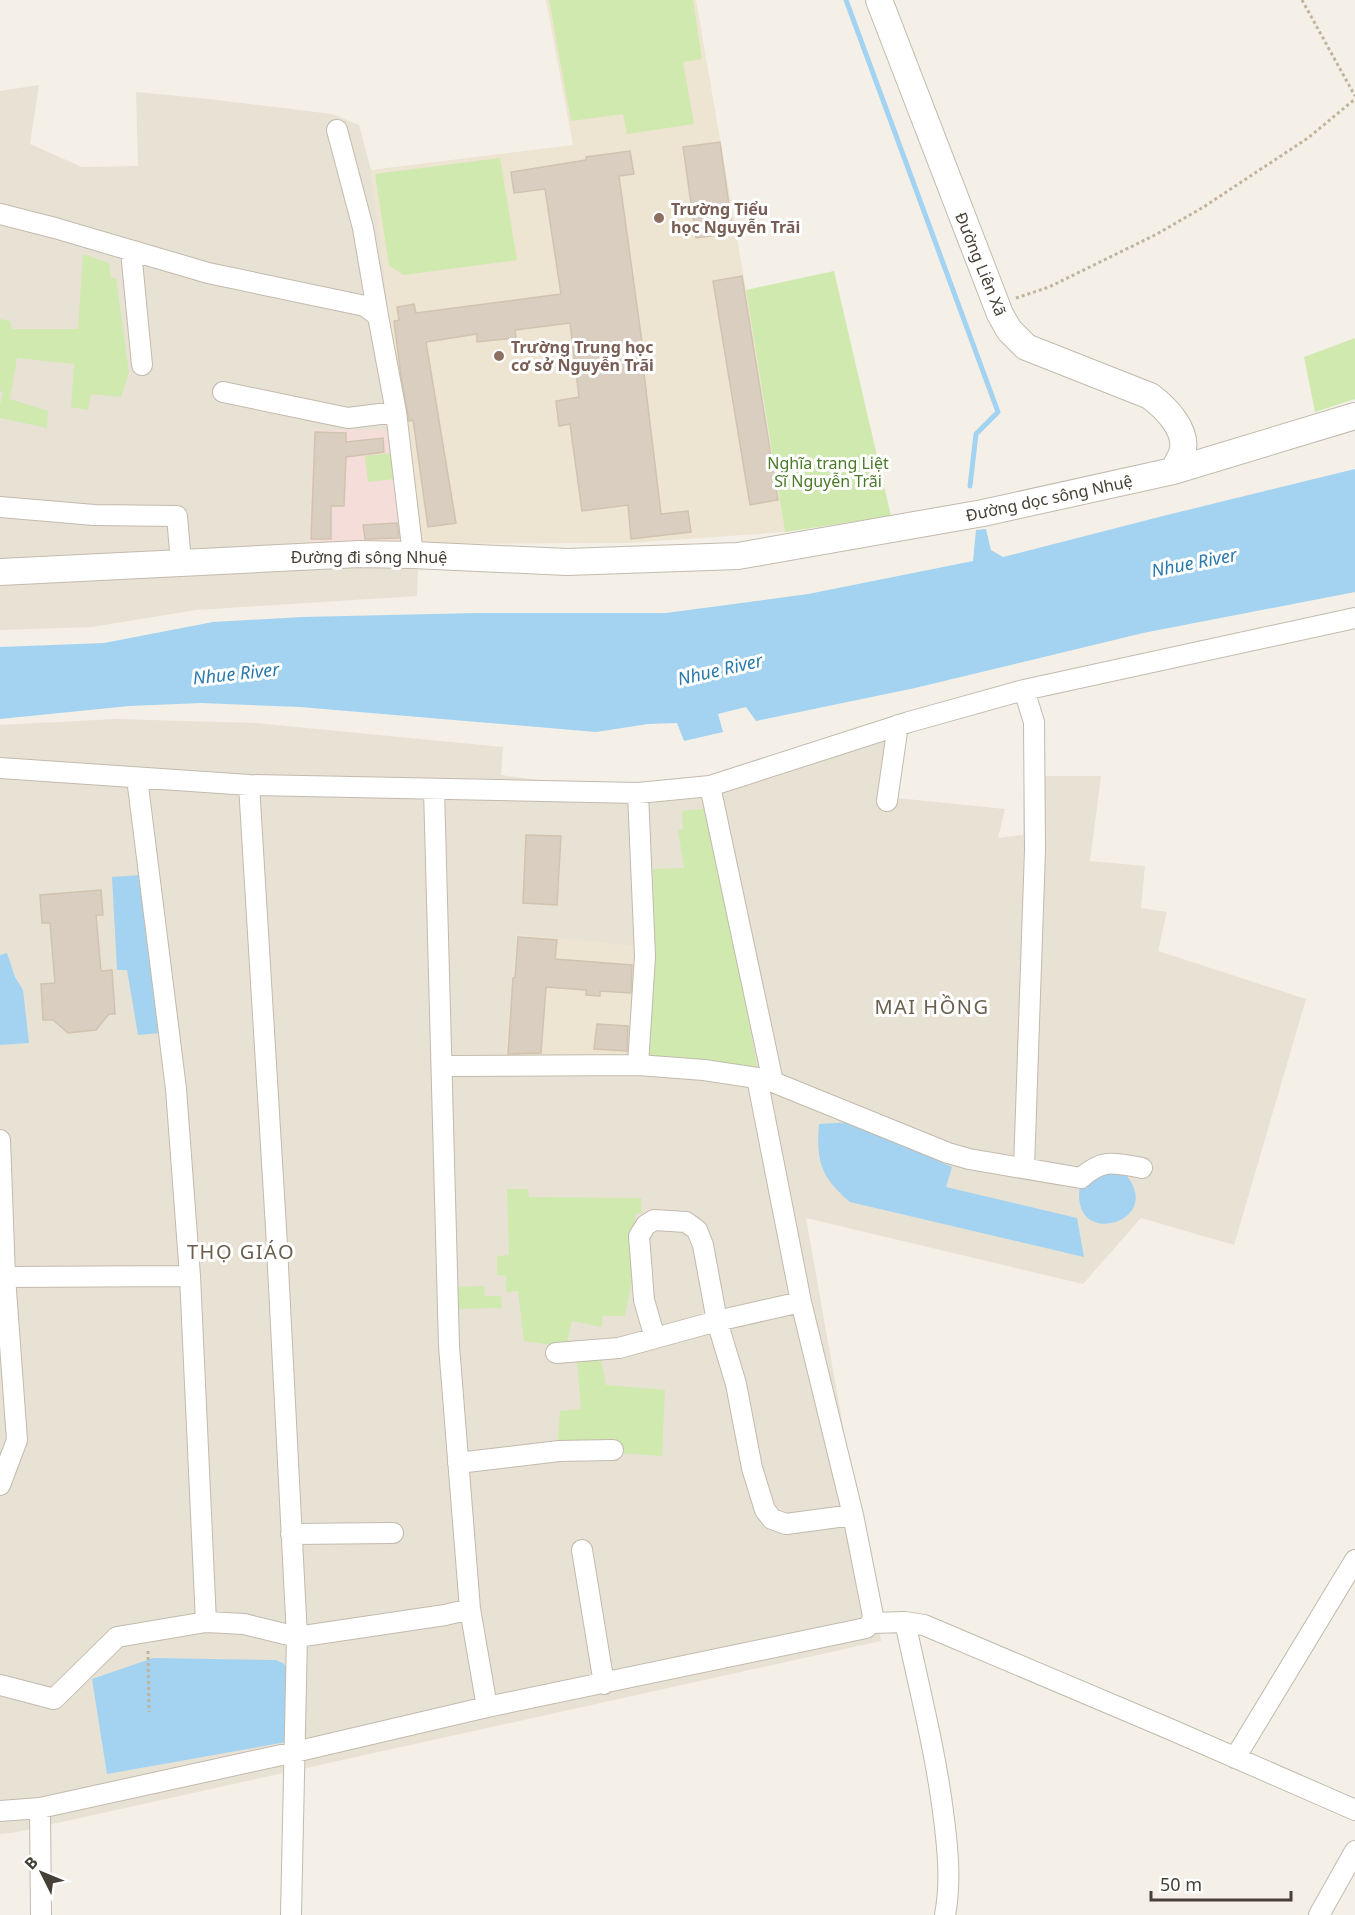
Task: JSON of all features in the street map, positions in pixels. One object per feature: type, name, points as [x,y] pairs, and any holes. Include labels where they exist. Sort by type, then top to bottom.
[{"type":"street","name":"Đường Liên Xã","points":[[879,0],[997,305],[1009,330],[1026,347],[1150,396],[1162,405],[1175,423],[1183,443],[1182,453],[1173,471]]},
{"type":"street","points":[[337,130],[363,228],[396,412],[413,555]]},
{"type":"street","points":[[0,214],[208,273],[365,306],[378,316]]},
{"type":"street","points":[[131,250],[142,365]]},
{"type":"street","points":[[223,392],[348,418],[396,412]]},
{"type":"street","name":"Đường dọc sông Nhuệ","points":[[738,556],[983,513],[1173,471],[1355,416]]},
{"type":"street","points":[[0,507],[94,515],[177,516],[181,563]]},
{"type":"street","name":"Đường đi sông Nhuệ","points":[[0,572],[359,554],[567,562],[738,556]]},
{"type":"street","points":[[0,768],[249,785],[638,793],[710,786],[898,725],[1024,690],[1355,618]]},
{"type":"street","points":[[1024,690],[1034,722],[1035,838],[1024,1168]]},
{"type":"street","points":[[887,801],[898,725]]},
{"type":"street","points":[[136,778],[176,1089],[190,1276],[206,1622]]},
{"type":"street","points":[[249,785],[276,1227],[297,1637],[291,1915]]},
{"type":"street","points":[[0,1811],[40,1808],[487,1707],[866,1628],[871,1623],[873,1616],[853,1515],[801,1302],[765,1080],[710,786]]},
{"type":"street","points":[[434,789],[449,1346],[470,1609],[487,1707]]},
{"type":"street","points":[[638,793],[645,956],[638,1065]]},
{"type":"street","points":[[442,1066],[638,1065],[704,1070],[765,1080],[948,1153],[969,1159],[1081,1178],[1100,1164],[1111,1162],[1142,1168]]},
{"type":"street","points":[[0,1140],[6,1277],[4,1316],[17,1440],[1,1479]]},
{"type":"street","points":[[655,1338],[645,1299],[639,1236],[646,1225],[654,1220],[686,1222],[697,1230],[703,1245],[717,1321],[736,1384],[752,1468],[765,1510],[772,1519],[786,1524],[853,1515]]},
{"type":"street","points":[[6,1277],[190,1276]]},
{"type":"street","points":[[556,1353],[619,1348],[717,1321],[801,1302]]},
{"type":"street","points":[[458,1463],[559,1451],[613,1450]]},
{"type":"street","points":[[291,1534],[393,1533]]},
{"type":"street","points":[[582,1550],[604,1684]]},
{"type":"street","points":[[1235,1758],[1355,1560]]},
{"type":"street","points":[[0,1685],[54,1699],[117,1637],[206,1622],[244,1624],[297,1637],[445,1615],[470,1609]]},
{"type":"street","points":[[871,1623],[905,1622],[924,1625],[1355,1810]]},
{"type":"street","points":[[905,1622],[939,1779],[948,1856],[948,1901],[945,1915]]},
{"type":"street","points":[[40,1808],[41,1915]]},
{"type":"street","points":[[1318,1915],[1355,1851]]},
{"type":"path","points":[[997,305],[1049,287],[1155,235],[1202,208],[1308,138],[1355,98],[1302,0]]},
{"type":"path","points":[[147,1632],[149,1712]]},
{"type":"shaded area","points":[[546,0],[696,0],[785,532],[629,543],[419,544],[371,170],[573,145]]},
{"type":"shaded area","points":[[39,85],[30,144],[82,167],[138,166],[136,92],[332,114],[359,125],[371,170],[419,544],[417,596],[196,610],[92,627],[0,630],[0,91]]},
{"type":"shaded area","points":[[313,430],[389,430],[406,542],[309,542]]},
{"type":"shaded area","points":[[116,719],[255,723],[503,747],[501,775],[638,793],[710,786],[909,722],[897,798],[1005,809],[998,838],[1023,835],[1024,776],[1101,776],[1090,861],[1145,866],[1141,908],[1167,912],[1158,951],[1306,999],[1234,1245],[1141,1218],[1083,1284],[806,1218],[881,1641],[0,1834],[0,725]]},
{"type":"shaded area","points":[[517,934],[638,946],[635,1062],[504,1060]]},
{"type":"green space","points":[[549,0],[693,0],[702,59],[683,62],[694,124],[627,134],[623,114],[571,121]]},
{"type":"green space","points":[[500,158],[517,260],[403,275],[389,265],[375,174]]},
{"type":"green space","points":[[83,254],[109,263],[111,278],[116,278],[129,373],[121,397],[91,394],[88,410],[71,407],[74,364],[17,358],[10,399],[48,411],[47,428],[0,418],[3,392],[0,391],[0,319],[10,321],[12,329],[78,329]]},
{"type":"green space","name":"Nghĩa trang Liệt Sĩ Nguyễn Trãi","points":[[834,271],[891,516],[785,532],[746,290]]},
{"type":"green space","points":[[1355,338],[1355,399],[1315,412],[1304,357]]},
{"type":"green space","points":[[391,453],[394,479],[368,482],[365,456]]},
{"type":"green space","points":[[710,808],[758,1072],[646,1061],[654,940],[653,869],[684,868],[678,830],[683,829],[682,811]]},
{"type":"green space","points":[[507,1189],[528,1189],[529,1197],[641,1198],[642,1213],[635,1214],[636,1260],[625,1316],[602,1316],[602,1327],[572,1321],[566,1347],[524,1341],[518,1291],[506,1292],[506,1276],[497,1275],[497,1256],[509,1255]]},
{"type":"green space","points":[[484,1286],[485,1296],[501,1296],[502,1308],[453,1309],[453,1287]]},
{"type":"green space","points":[[600,1355],[606,1385],[665,1390],[662,1456],[557,1449],[560,1411],[581,1409],[577,1360]]},
{"type":"water","name":"Nhue River","points":[[1355,469],[1355,592],[1143,633],[915,688],[756,721],[746,707],[718,714],[723,732],[684,741],[677,723],[648,724],[596,732],[300,707],[201,703],[129,706],[0,719],[0,647],[104,643],[213,622],[302,617],[477,613],[666,613],[808,594],[973,561],[976,530],[986,529],[991,550],[1003,557]]},
{"type":"water","points":[[141,875],[161,1033],[138,1035],[127,970],[117,970],[112,877]]},
{"type":"water","points":[[7,953],[15,977],[23,990],[29,1043],[0,1045],[0,955]]},
{"type":"water","points":[[851,1122],[952,1167],[946,1187],[1077,1218],[1084,1257],[850,1202],[832,1185],[822,1168],[818,1137],[819,1124]]},
{"type":"water","points":[[1100,1169],[1126,1175],[1135,1192],[1134,1206],[1126,1216],[1114,1223],[1100,1223],[1088,1218],[1080,1206],[1080,1186]]},
{"type":"water","points":[[153,1658],[276,1660],[283,1663],[287,1668],[292,1741],[107,1774],[92,1679]]},
{"type":"building","points":[[720,142],[733,233],[696,238],[683,147]]},
{"type":"building","points":[[630,151],[634,174],[619,176],[645,364],[643,365],[661,514],[688,511],[691,532],[631,539],[628,505],[582,511],[570,424],[559,426],[556,401],[579,397],[570,323],[515,330],[516,338],[477,342],[477,334],[426,342],[456,523],[428,527],[413,420],[409,421],[401,376],[394,321],[399,320],[397,307],[414,304],[416,313],[561,294],[545,189],[514,193],[511,172]]},
{"type":"building","points":[[742,276],[778,500],[750,505],[713,281]]},
{"type":"building","points":[[315,432],[346,433],[346,442],[383,438],[384,452],[346,457],[344,506],[331,506],[331,539],[311,539]]},
{"type":"building","points":[[397,523],[399,538],[365,539],[363,525]]},
{"type":"building","points":[[526,835],[561,836],[557,905],[523,903]]},
{"type":"building","points":[[101,890],[103,915],[96,915],[101,971],[112,970],[115,1014],[109,1014],[96,1030],[68,1033],[53,1020],[43,1020],[41,984],[55,983],[50,923],[42,923],[40,895]]},
{"type":"building","points":[[518,937],[557,940],[555,959],[632,965],[631,993],[600,991],[600,996],[586,995],[586,990],[546,987],[541,1053],[508,1054]]},
{"type":"building","points":[[597,1024],[628,1026],[627,1051],[594,1049]]},
{"type":"waterway","points":[[846,0],[998,412],[976,434],[970,486]]},
{"type":"place","name":"Trường Tiểu học Nguyễn Trãi","points":[[659,218]]},
{"type":"place","name":"Trường Trung học cơ sở Nguyễn Trãi","points":[[499,356]]},
{"type":"district","name":"MAI HỒNG","points":[[932,1006]]},
{"type":"district","name":"THỌ GIÁO","points":[[241,1251]]}]
